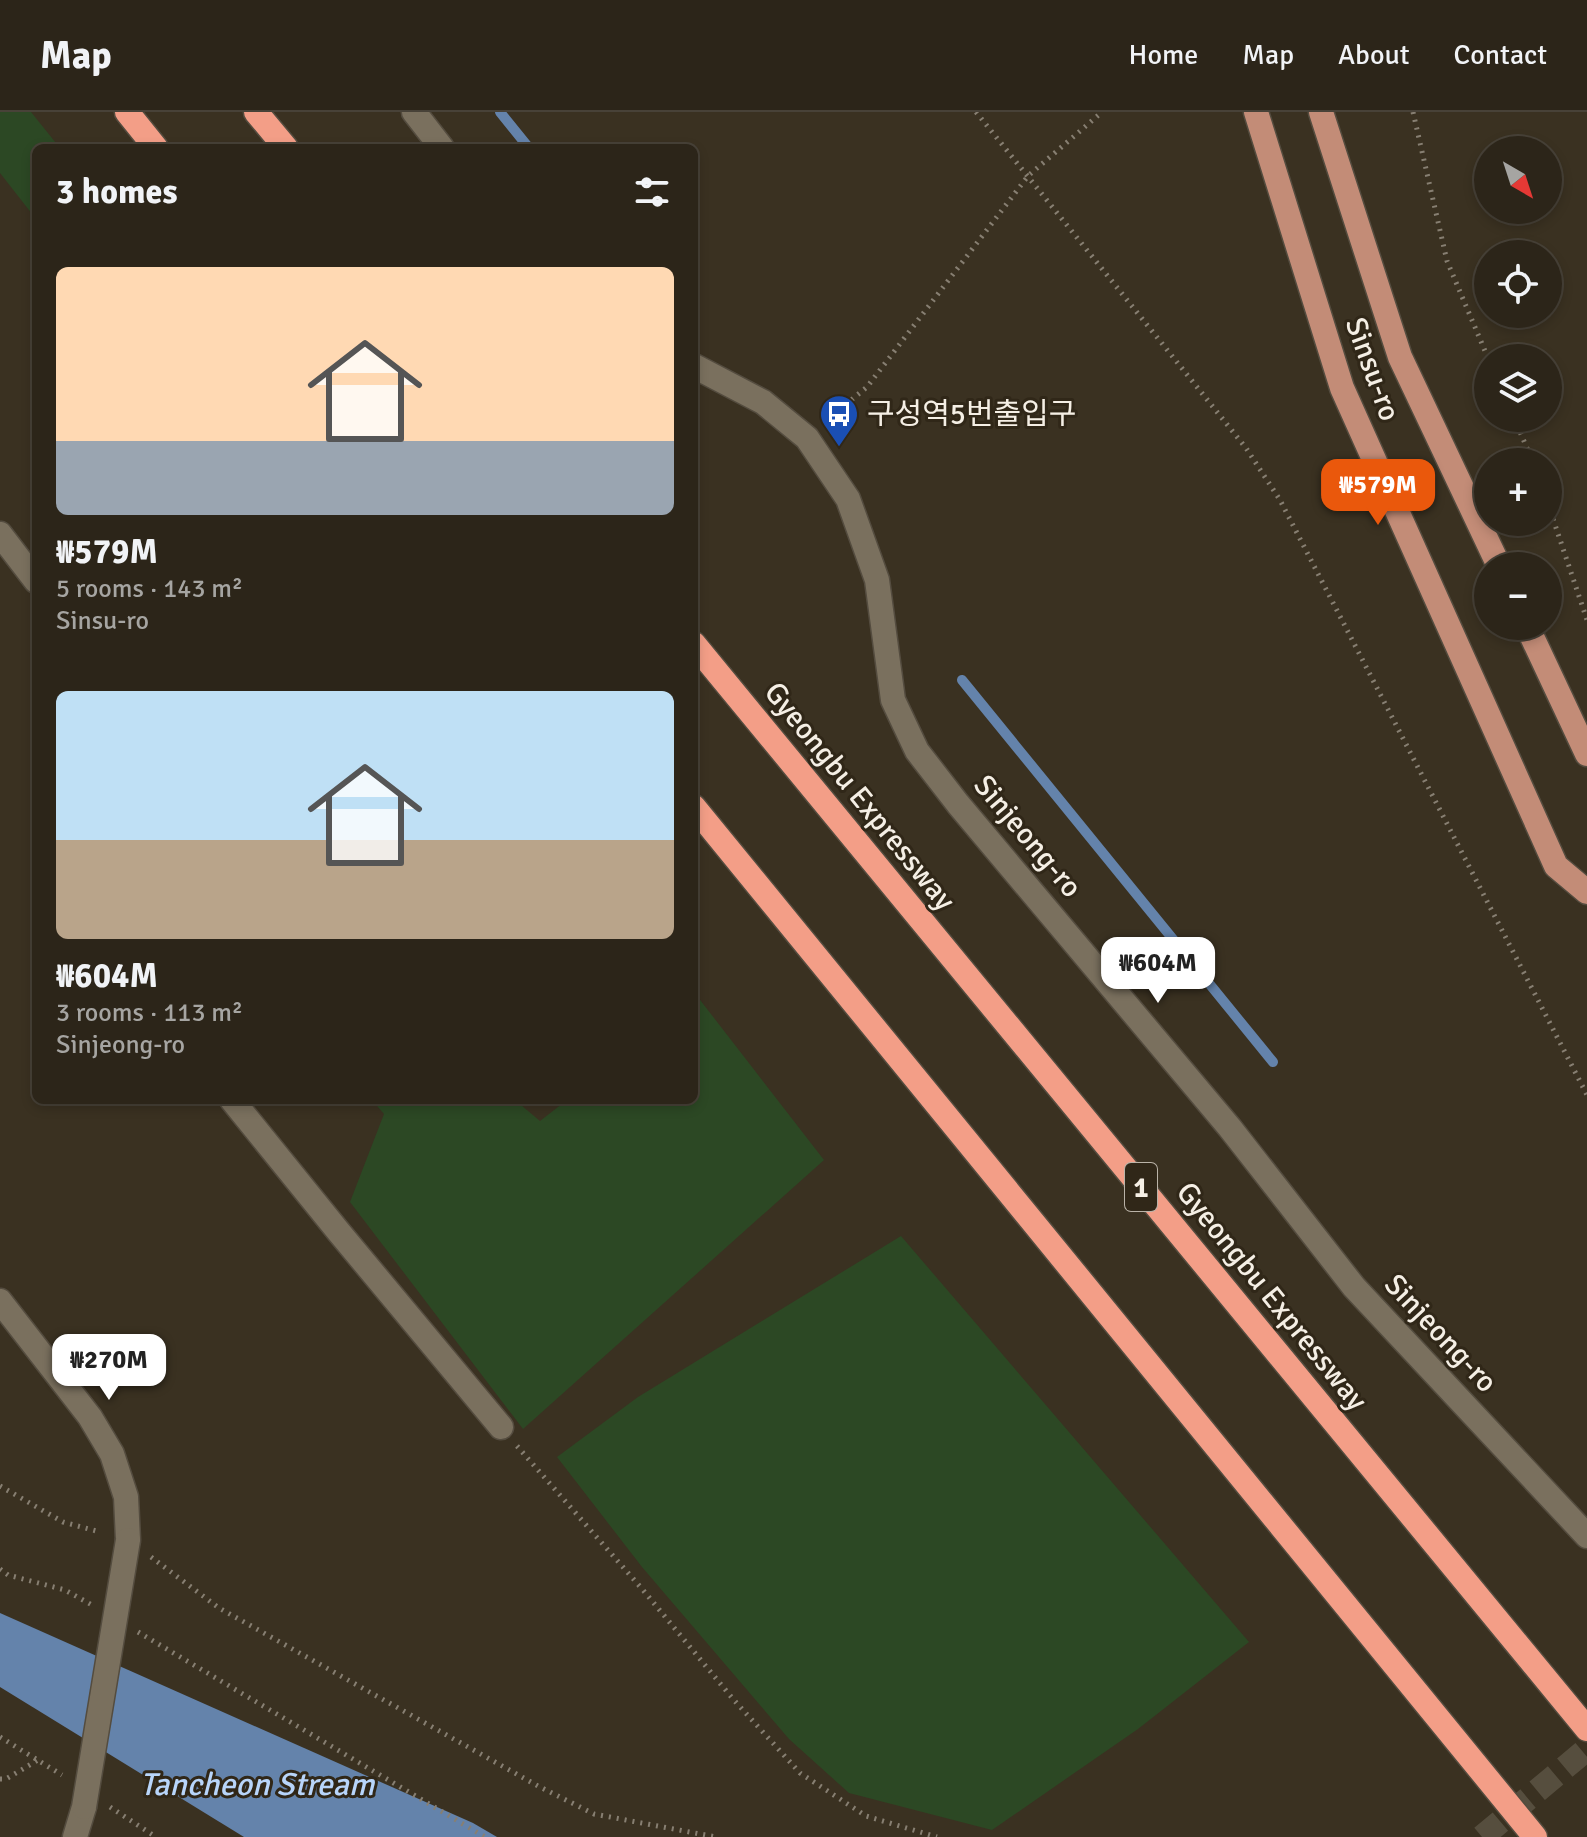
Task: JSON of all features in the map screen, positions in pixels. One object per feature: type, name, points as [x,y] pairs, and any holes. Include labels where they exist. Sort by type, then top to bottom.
[{"type":"highway","points":[[127,112],[153,144]]},
{"type":"highway","points":[[256,112],[283,144]]},
{"type":"highway","name":"Gyeongbu Expressway","points":[[698,649],[1587,1729]]},
{"type":"highway","points":[[698,812],[1535,1837]]},
{"type":"main road","name":"Sinsu-ro","points":[[1256,112],[1342,388],[1556,866],[1587,892]]},
{"type":"main road","name":"Sinsu-ro","points":[[1321,112],[1400,357],[1492,552]]},
{"type":"main road","points":[[1534,640],[1587,754]]},
{"type":"street","points":[[414,112],[439,144]]},
{"type":"street","name":"Sinjeong-ro","points":[[698,368],[763,402],[807,438],[848,499],[877,580],[893,700],[917,751],[1230,1128],[1354,1287],[1584,1530]]},
{"type":"street","points":[[0,534],[32,576]]},
{"type":"street","points":[[235,1104],[501,1427]]},
{"type":"street","points":[[0,1301],[90,1417],[112,1454],[126,1497],[128,1540],[84,1807],[75,1837]]},
{"type":"path","points":[[976,112],[1246,448],[1280,500],[1587,1095]]},
{"type":"path","points":[[807,438],[867,387],[1028,176],[1102,112]]},
{"type":"path","points":[[1413,112],[1447,261],[1482,344]]},
{"type":"path","points":[[1559,536],[1587,620]]},
{"type":"path","points":[[501,1427],[800,1773],[866,1816],[937,1837]]},
{"type":"path","points":[[0,1486],[63,1522],[128,1540],[219,1608],[538,1786],[594,1814],[716,1837]]},
{"type":"path","points":[[0,1569],[8,1575],[65,1590],[104,1612]]},
{"type":"path","points":[[130,1627],[485,1837]]},
{"type":"path","points":[[0,1779],[6,1779],[39,1760]]},
{"type":"green space","points":[[0,112],[31,112],[57,144],[32,144],[32,214],[0,173]]},
{"type":"green space","points":[[698,997],[824,1160],[523,1429],[350,1202],[384,1114],[375,1104],[520,1104],[540,1121],[562,1104],[698,1104]]},
{"type":"green space","points":[[901,1236],[1249,1642],[1138,1729],[992,1830],[849,1793],[789,1739],[642,1567],[557,1457],[638,1397]]},
{"type":"water","name":"Tancheon Stream","points":[[0,1613],[473,1823],[497,1837],[244,1837],[0,1687]]},
{"type":"waterway","points":[[500,112],[526,144]]},
{"type":"waterway","points":[[962,680],[1273,1062]]},
{"type":"tunnel","points":[[1482,1837],[1587,1749]]},
{"type":"place","name":"구성역5번출입구","points":[[839,448]]}]
